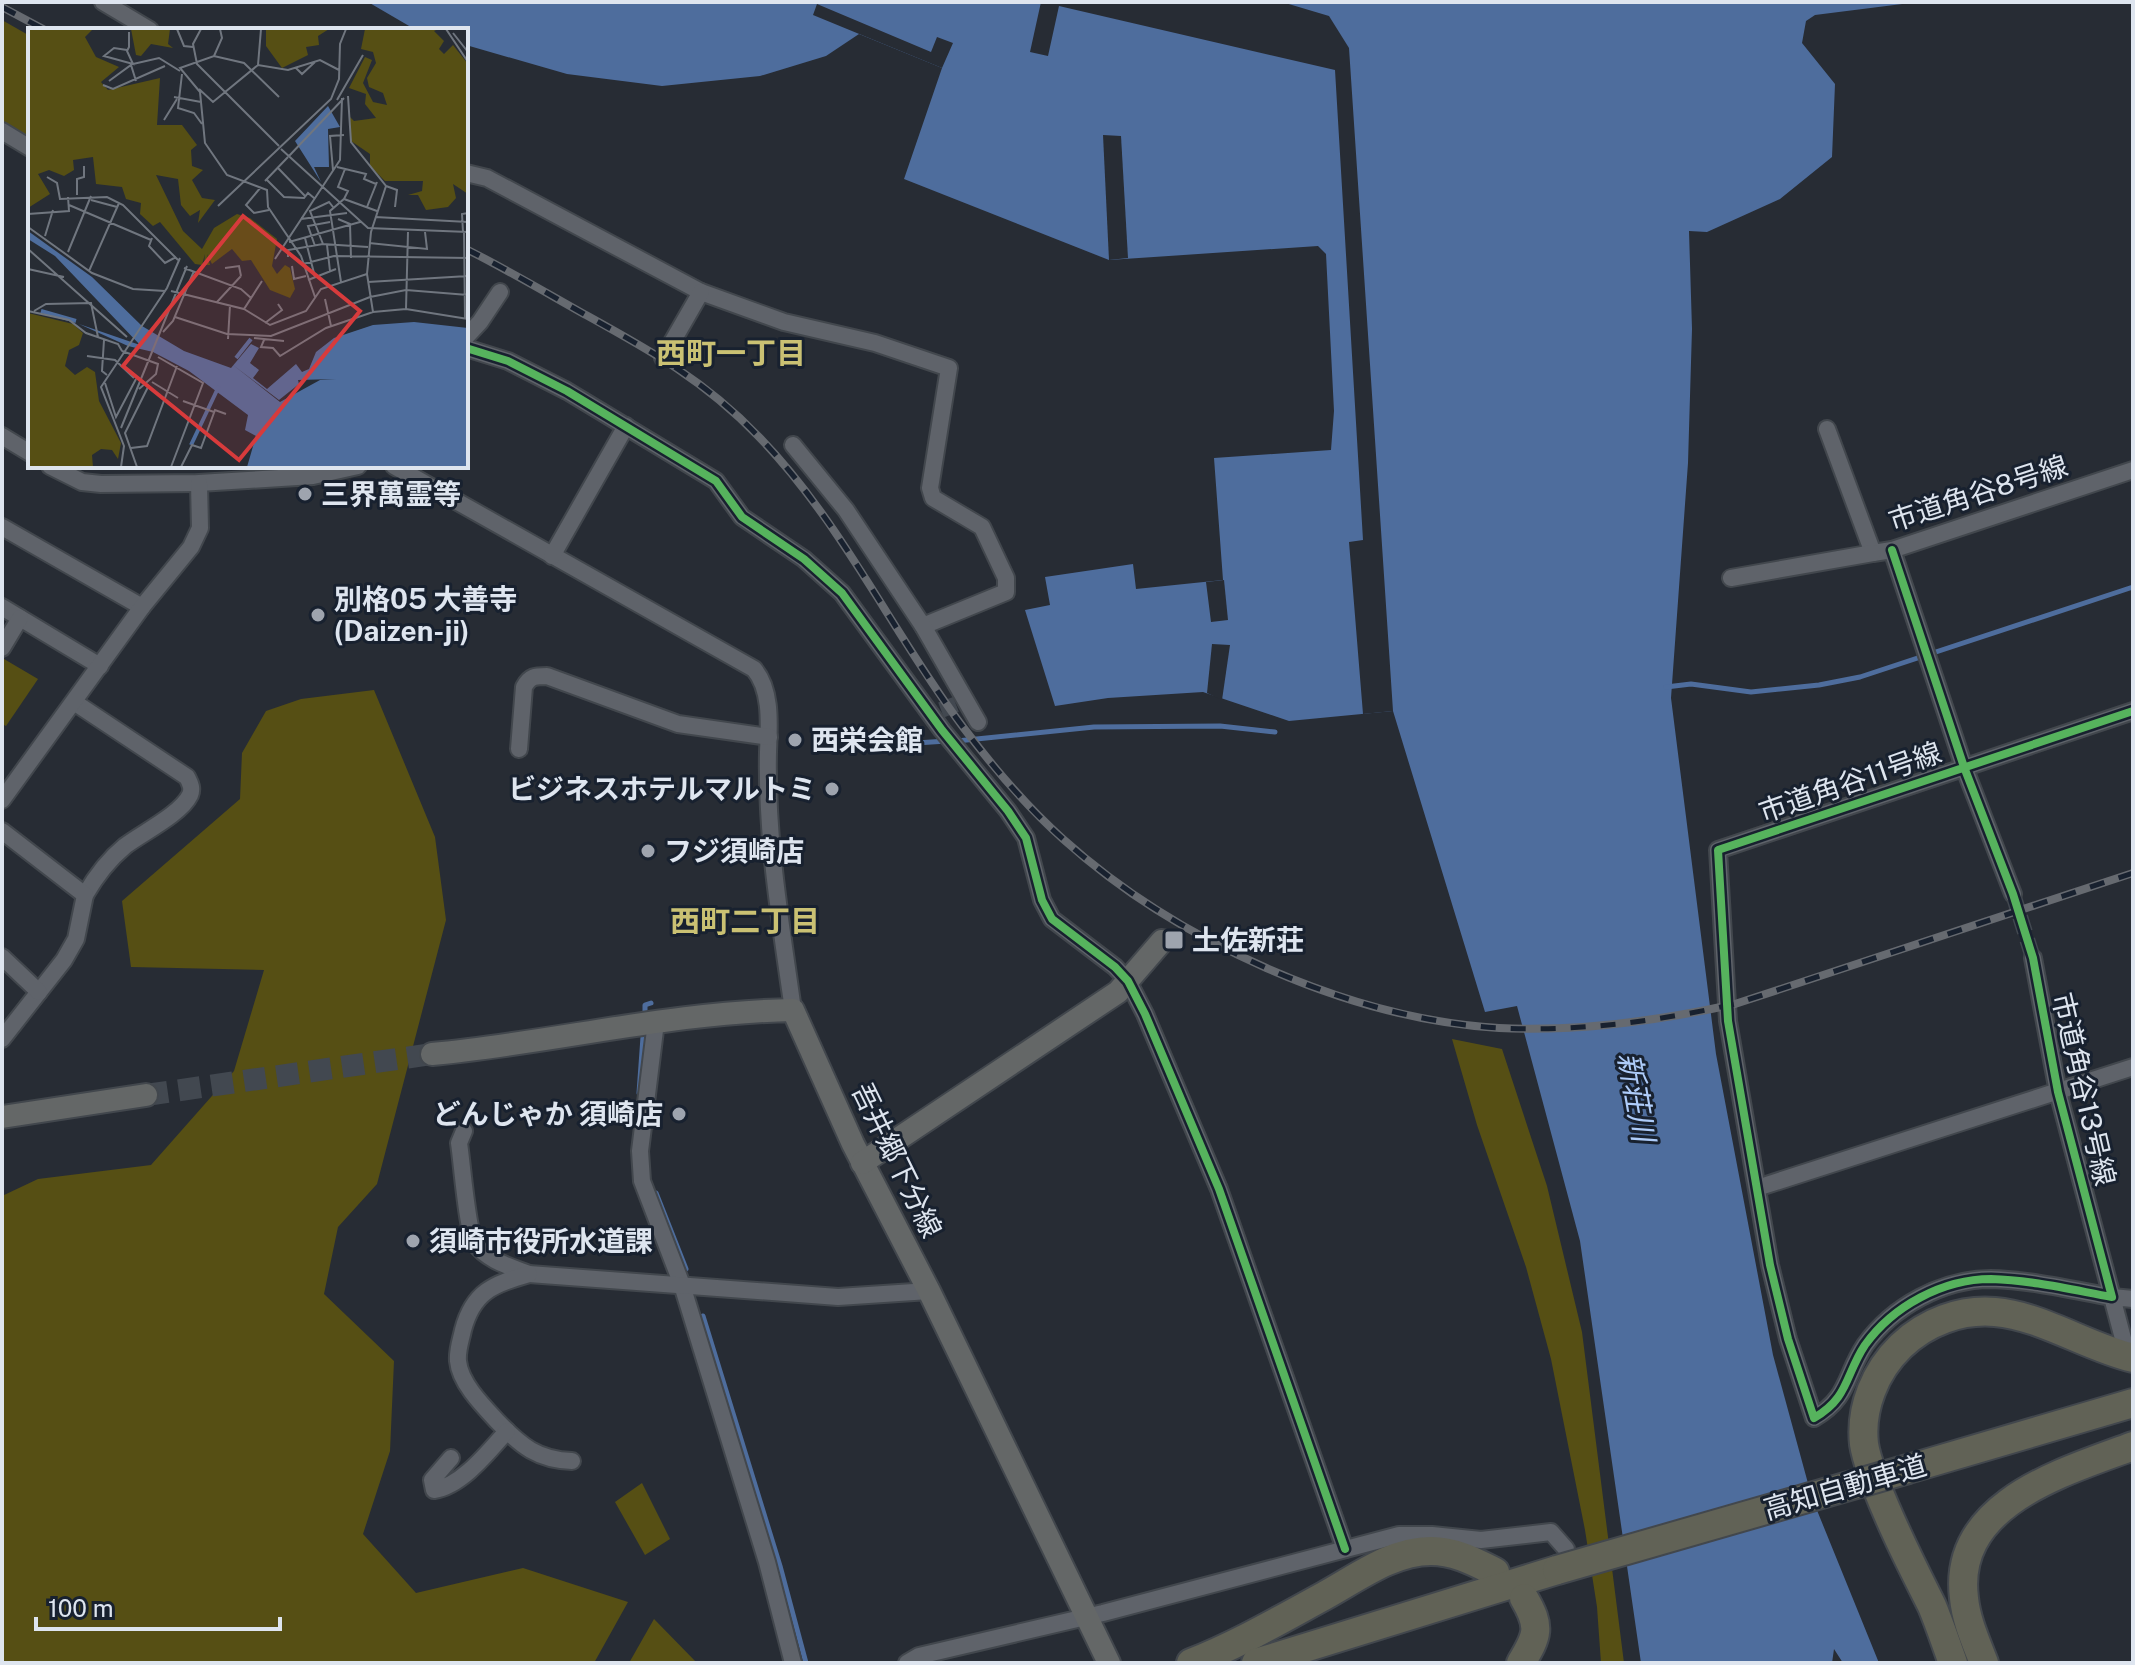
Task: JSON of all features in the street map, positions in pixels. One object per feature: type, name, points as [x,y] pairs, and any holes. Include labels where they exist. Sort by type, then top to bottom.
[{"type":"highway","points":[[1953,1663],[1933,1609],[1892,1527],[1864,1444],[1865,1410],[1879,1371],[1907,1341],[1928,1326],[1953,1315],[1975,1312],[2019,1316],[2105,1352],[2129,1352]]},
{"type":"highway","name":"高知自動車道","points":[[1256,1663],[1562,1560],[1908,1469],[2133,1403]]},
{"type":"highway","points":[[1984,1663],[1967,1615],[1963,1577],[1966,1560],[1985,1525],[2009,1502],[2036,1484],[2133,1446]]},
{"type":"highway","points":[[1191,1663],[1258,1632],[1389,1560],[1415,1552],[1448,1553],[1495,1572]]},
{"type":"highway","points":[[1521,1663],[1537,1631],[1524,1598]]},
{"type":"main road","points":[[862,1163],[1118,992],[1162,941]]},
{"type":"main road","points":[[432,1054],[477,1050],[656,1022],[793,1010]]},
{"type":"main road","name":"吾井郷下分線","points":[[793,1010],[862,1163],[929,1291],[1109,1663]]},
{"type":"main road","points":[[2,1117],[146,1095]]},
{"type":"street","points":[[103,2],[147,28]]},
{"type":"street","points":[[2,131],[28,147]]},
{"type":"street","points":[[468,173],[487,178],[701,292],[784,322],[875,343],[949,368],[930,488],[933,498],[982,527],[1006,578],[1006,592],[923,626]]},
{"type":"street","points":[[468,335],[500,292]]},
{"type":"street","points":[[663,358],[701,292]]},
{"type":"street","points":[[468,349],[508,361],[567,391],[716,481],[742,517],[804,559],[833,584],[949,707],[978,722]]},
{"type":"street","points":[[552,556],[626,426]]},
{"type":"street","name":"市道角谷8号線","points":[[1827,429],[1873,553],[1892,550],[2133,470]]},
{"type":"street","points":[[2,436],[28,452]]},
{"type":"street","points":[[793,445],[846,510],[923,626],[949,707],[942,730],[1026,838],[1042,900],[1052,919],[1115,967],[1128,981],[1151,1027],[1219,1189],[1345,1549]]},
{"type":"street","points":[[54,468],[82,482],[91,483],[199,483],[313,476],[349,468]]},
{"type":"street","points":[[398,468],[754,669],[765,687],[770,839],[793,1010]]},
{"type":"street","points":[[2,800],[142,607],[191,547],[200,528],[199,483]]},
{"type":"street","points":[[2,527],[142,607]]},
{"type":"street","points":[[1892,550],[1964,767],[2013,894]]},
{"type":"street","points":[[1731,578],[1873,553]]},
{"type":"street","points":[[2,607],[100,666]]},
{"type":"street","points":[[2,648],[20,618]]},
{"type":"street","points":[[519,749],[524,687],[528,679],[536,676],[547,676],[678,724],[769,737]]},
{"type":"street","points":[[2,1039],[64,960],[76,939],[85,895],[100,869],[190,797],[192,787],[187,777],[74,702]]},
{"type":"street","name":"市道角谷11号線","points":[[1757,1188],[1728,1021],[1718,850],[2133,711]]},
{"type":"street","points":[[2,831],[85,895]]},
{"type":"street","points":[[2,957],[39,992]]},
{"type":"street","name":"市道角谷13号線","points":[[2033,958],[2058,1092],[2129,1352]]},
{"type":"street","points":[[656,1022],[640,1166],[645,1189],[682,1285],[767,1562],[793,1663]]},
{"type":"street","points":[[2133,1067],[1757,1188],[1770,1265],[1788,1339],[1814,1418],[1841,1396],[1859,1355],[1876,1330],[1900,1309],[1926,1294],[1989,1279],[2133,1299]]},
{"type":"street","points":[[464,1131],[459,1143],[472,1236],[476,1244],[504,1265],[529,1274],[838,1297],[929,1291]]},
{"type":"street","points":[[529,1274],[498,1284],[473,1303],[458,1361],[467,1384],[507,1431],[545,1459],[572,1461]]},
{"type":"street","points":[[451,1458],[432,1480],[434,1490],[441,1489],[471,1470],[507,1431]]},
{"type":"street","points":[[907,1663],[919,1656],[1399,1535],[1481,1540],[1551,1532],[1562,1560]]},
{"type":"shaded area","points":[[2,20],[28,35],[28,140],[2,124]]},
{"type":"shaded area","points":[[4,659],[38,679],[6,726],[2,724]]},
{"type":"shaded area","points":[[374,690],[435,837],[446,920],[377,1184],[338,1227],[324,1294],[394,1361],[390,1451],[363,1534],[416,1593],[523,1568],[628,1602],[594,1663],[2,1663],[2,1196],[38,1179],[151,1165],[234,1071],[264,970],[131,967],[122,901],[240,799],[242,753],[266,711],[301,699]]},
{"type":"shaded area","points":[[1452,1039],[1502,1049],[1547,1186],[1582,1332],[1624,1663],[1601,1663],[1597,1607],[1585,1530],[1551,1359],[1526,1267],[1477,1125]]},
{"type":"shaded area","points":[[642,1483],[670,1539],[645,1555],[615,1502]]},
{"type":"shaded area","points":[[654,1619],[697,1663],[629,1663]]},
{"type":"water","name":"新荘川","points":[[368,2],[1918,2],[1815,15],[1806,21],[1802,43],[1835,84],[1832,157],[1780,199],[1707,232],[1689,231],[1692,329],[1688,463],[1671,698],[1716,1054],[1773,1355],[1812,1498],[1879,1663],[1843,1663],[1834,1649],[1832,1663],[1641,1663],[1580,1241],[1517,1006],[1485,1012],[1393,711],[1289,721],[1203,692],[1108,698],[1055,706],[1025,610],[1050,605],[1045,577],[1133,564],[1136,589],[1223,580],[1214,458],[1331,450],[1334,411],[1326,254],[1318,246],[1109,260],[904,179],[942,68],[859,34],[826,56],[760,76],[662,86],[567,74],[468,46],[468,28],[413,28]]},
{"type":"pier","points":[[1041,2],[1282,2],[1329,16],[1349,48],[1393,711],[1363,714],[1349,542],[1363,540],[1335,70],[1059,6],[1048,56],[1030,52]]},
{"type":"pier","points":[[817,4],[931,52],[937,37],[953,43],[942,68],[813,15]]},
{"type":"pier","points":[[1103,135],[1121,136],[1128,258],[1109,260]]},
{"type":"pier","points":[[1224,580],[1228,620],[1211,622],[1206,582]]},
{"type":"pier","points":[[1212,644],[1230,645],[1222,700],[1207,693]]},
{"type":"waterway","points":[[1666,687],[1691,684],[1751,692],[1860,677],[2133,587]]},
{"type":"waterway","points":[[957,741],[1094,727],[1220,726],[1275,732]]},
{"type":"waterway","points":[[817,739],[864,736],[916,743],[947,741]]},
{"type":"waterway","points":[[645,1013],[645,1005],[651,1003]]},
{"type":"waterway","points":[[639,1093],[643,1037]]},
{"type":"waterway","points":[[656,1193],[686,1269]]},
{"type":"waterway","points":[[703,1316],[780,1566],[806,1663]]},
{"type":"tunnel","points":[[941,710],[957,704]]},
{"type":"tunnel","points":[[2013,894],[2033,958]]},
{"type":"tunnel","points":[[146,1095],[432,1054]]},
{"type":"railway","points":[[2,7],[41,28]]},
{"type":"railway","points":[[468,250],[676,368],[738,416],[788,469],[815,504],[937,691],[986,757],[1063,839],[1108,876],[1210,941],[1324,991],[1383,1009],[1499,1028],[1589,1027],[1648,1020],[1735,1004],[2133,873]]},
{"type":"cycle path","points":[[468,349],[508,361],[567,391],[716,481],[742,517],[804,559],[842,593],[942,730],[1008,811],[1026,838],[1042,900],[1052,919],[1115,967],[1128,981],[1145,1014],[1219,1189],[1345,1549]]},
{"type":"cycle path","points":[[1892,550],[1964,767],[2013,894],[2033,958],[2058,1092],[2112,1297],[2037,1283],[1991,1279],[1973,1280],[1937,1290],[1905,1307],[1876,1331],[1865,1345],[1840,1394],[1814,1418],[1788,1339],[1770,1265],[1728,1021],[1718,850],[2133,711]]},
{"type":"place","name":"三界萬霊等","points":[[305,494]]},
{"type":"place","name":"別格05 大善寺 (Daizen-ji)","points":[[318,615]]},
{"type":"place","name":"西栄会館","points":[[795,740]]},
{"type":"place","name":"ビジネスホテルマルトミ","points":[[832,789]]},
{"type":"place","name":"フジ須崎店","points":[[648,851]]},
{"type":"place","name":"土佐新荘","points":[[1174,940]]},
{"type":"place","name":"どんじゃか 須崎店","points":[[679,1114]]},
{"type":"place","name":"須崎市役所水道課","points":[[413,1241]]},
{"type":"district","name":"西町一丁目","points":[[731,354]]},
{"type":"district","name":"西町二丁目","points":[[745,922]]}]
